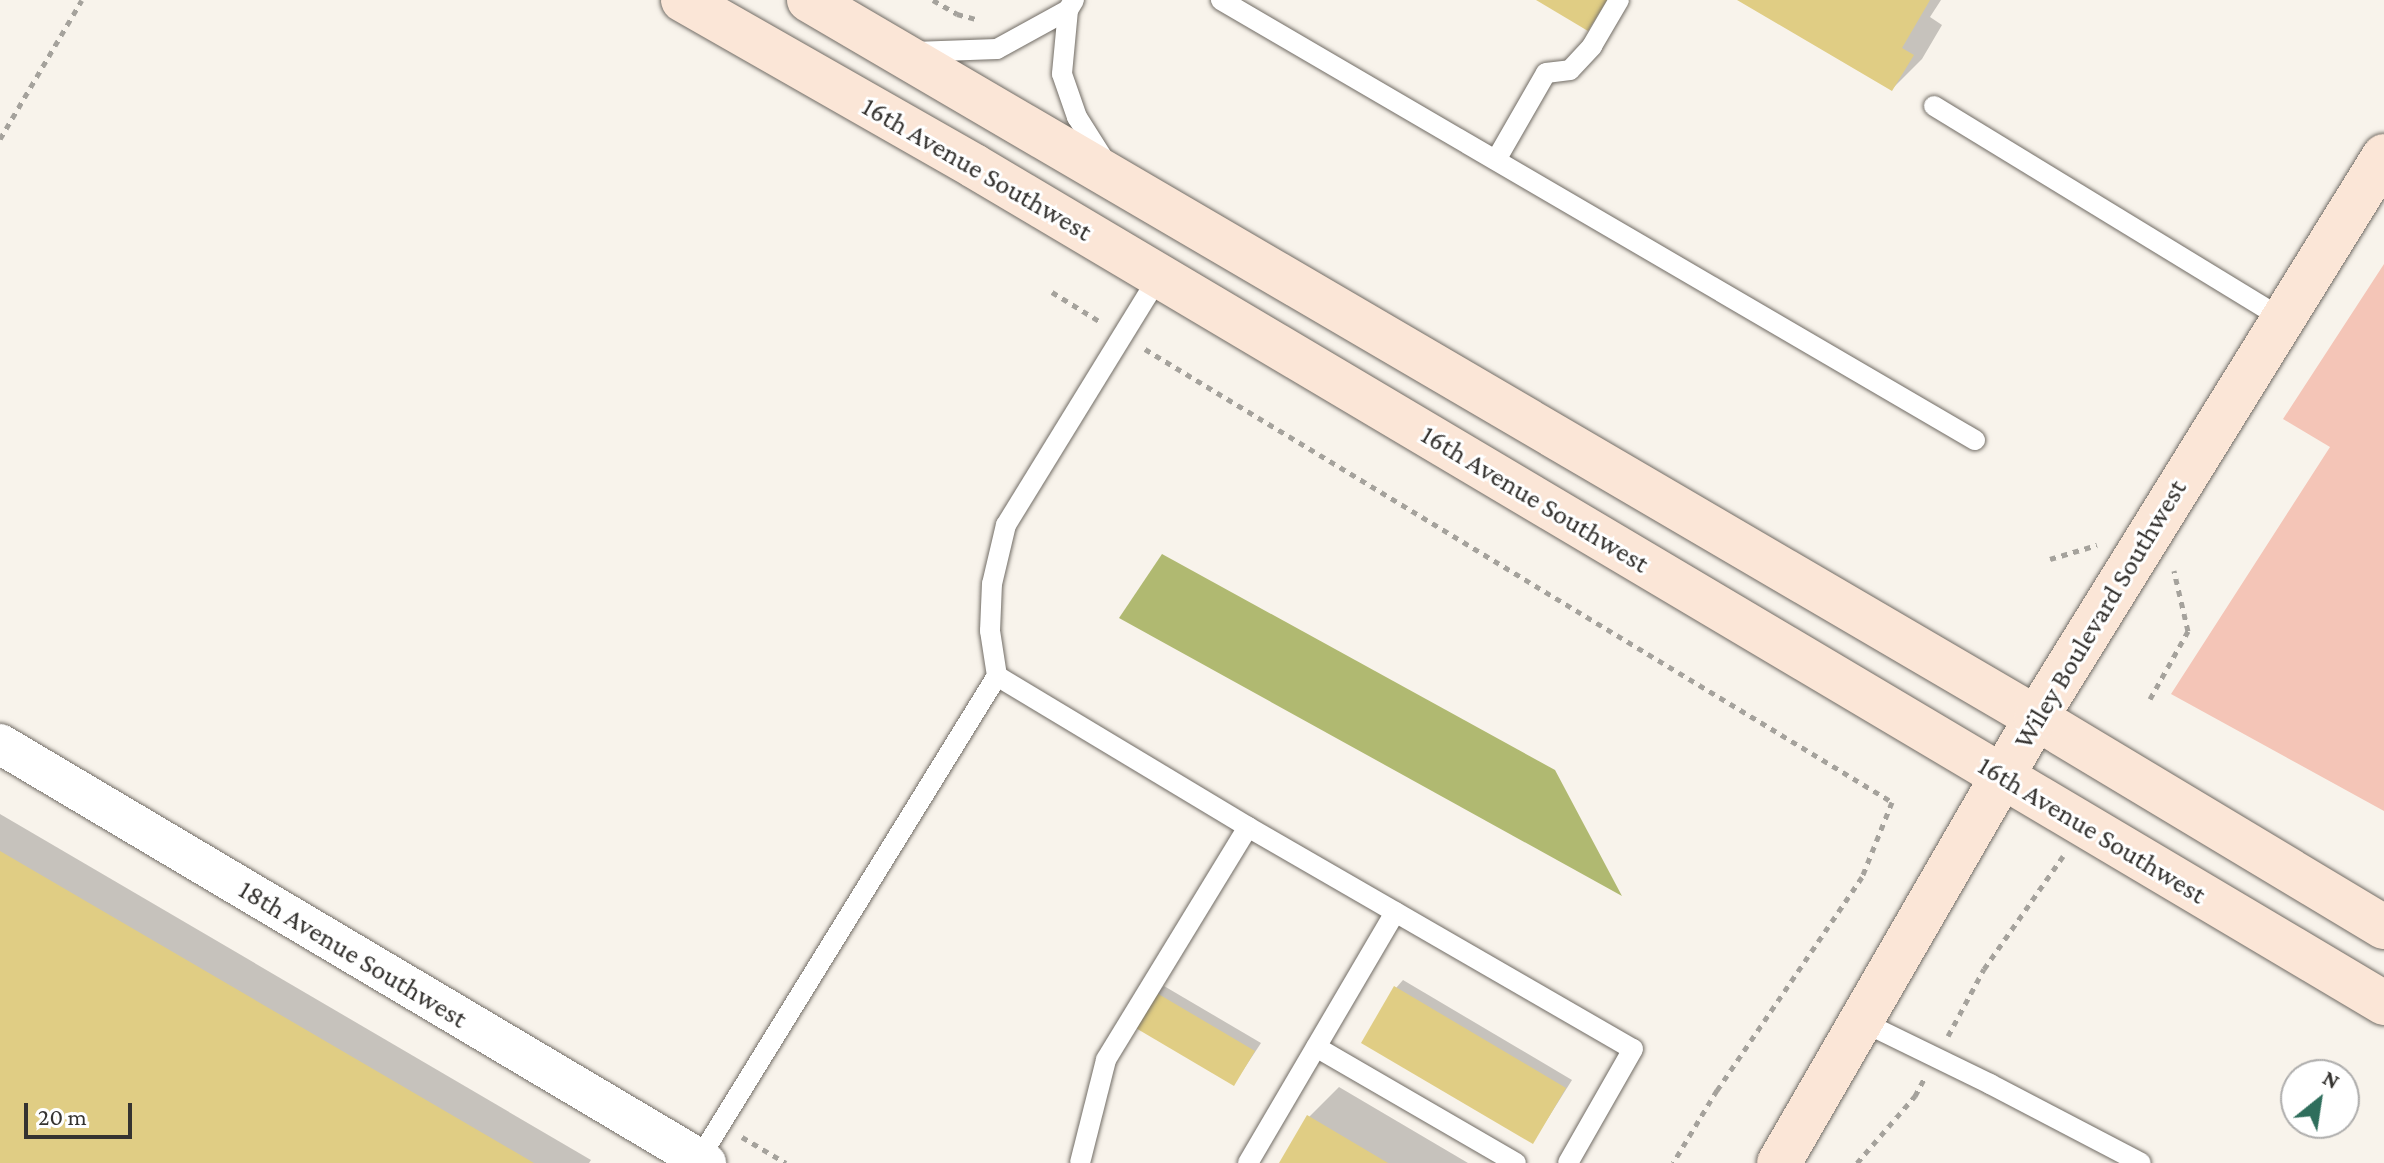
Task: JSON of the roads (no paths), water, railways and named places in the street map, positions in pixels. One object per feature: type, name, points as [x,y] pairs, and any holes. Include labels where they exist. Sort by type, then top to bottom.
[{"type":"main road","name":"16th Avenue Southwest","points":[[683,0],[1159,276],[2384,1003]]},
{"type":"main road","points":[[809,0],[2036,718],[2384,927]]},
{"type":"main road","points":[[754,40],[783,32],[815,35],[989,136],[1014,140],[1033,131]]},
{"type":"main road","name":"Wiley Boulevard Southwest","points":[[1779,1163],[2036,718],[2384,156]]},
{"type":"street","name":"18th Avenue Southwest","points":[[0,744],[683,1157]]},
{"type":"lane","points":[[1221,0],[1975,440]]},
{"type":"lane","points":[[1496,160],[1546,73],[1570,70],[1592,46],[1619,0]]},
{"type":"lane","points":[[898,52],[997,49],[1071,5]]},
{"type":"lane","points":[[1071,5],[1062,74],[1077,117],[1117,180]]},
{"type":"lane","points":[[1934,106],[2281,318]]},
{"type":"lane","points":[[683,1157],[997,676],[990,631],[992,584],[1006,525],[1159,276]]},
{"type":"lane","points":[[997,676],[1248,827],[1633,1049],[1568,1163]]},
{"type":"lane","points":[[1080,1163],[1106,1060],[1248,827]]},
{"type":"lane","points":[[1248,1163],[1395,912]]},
{"type":"lane","points":[[1861,1021],[2141,1163]]},
{"type":"lane","points":[[1316,1047],[1516,1163]]}]
